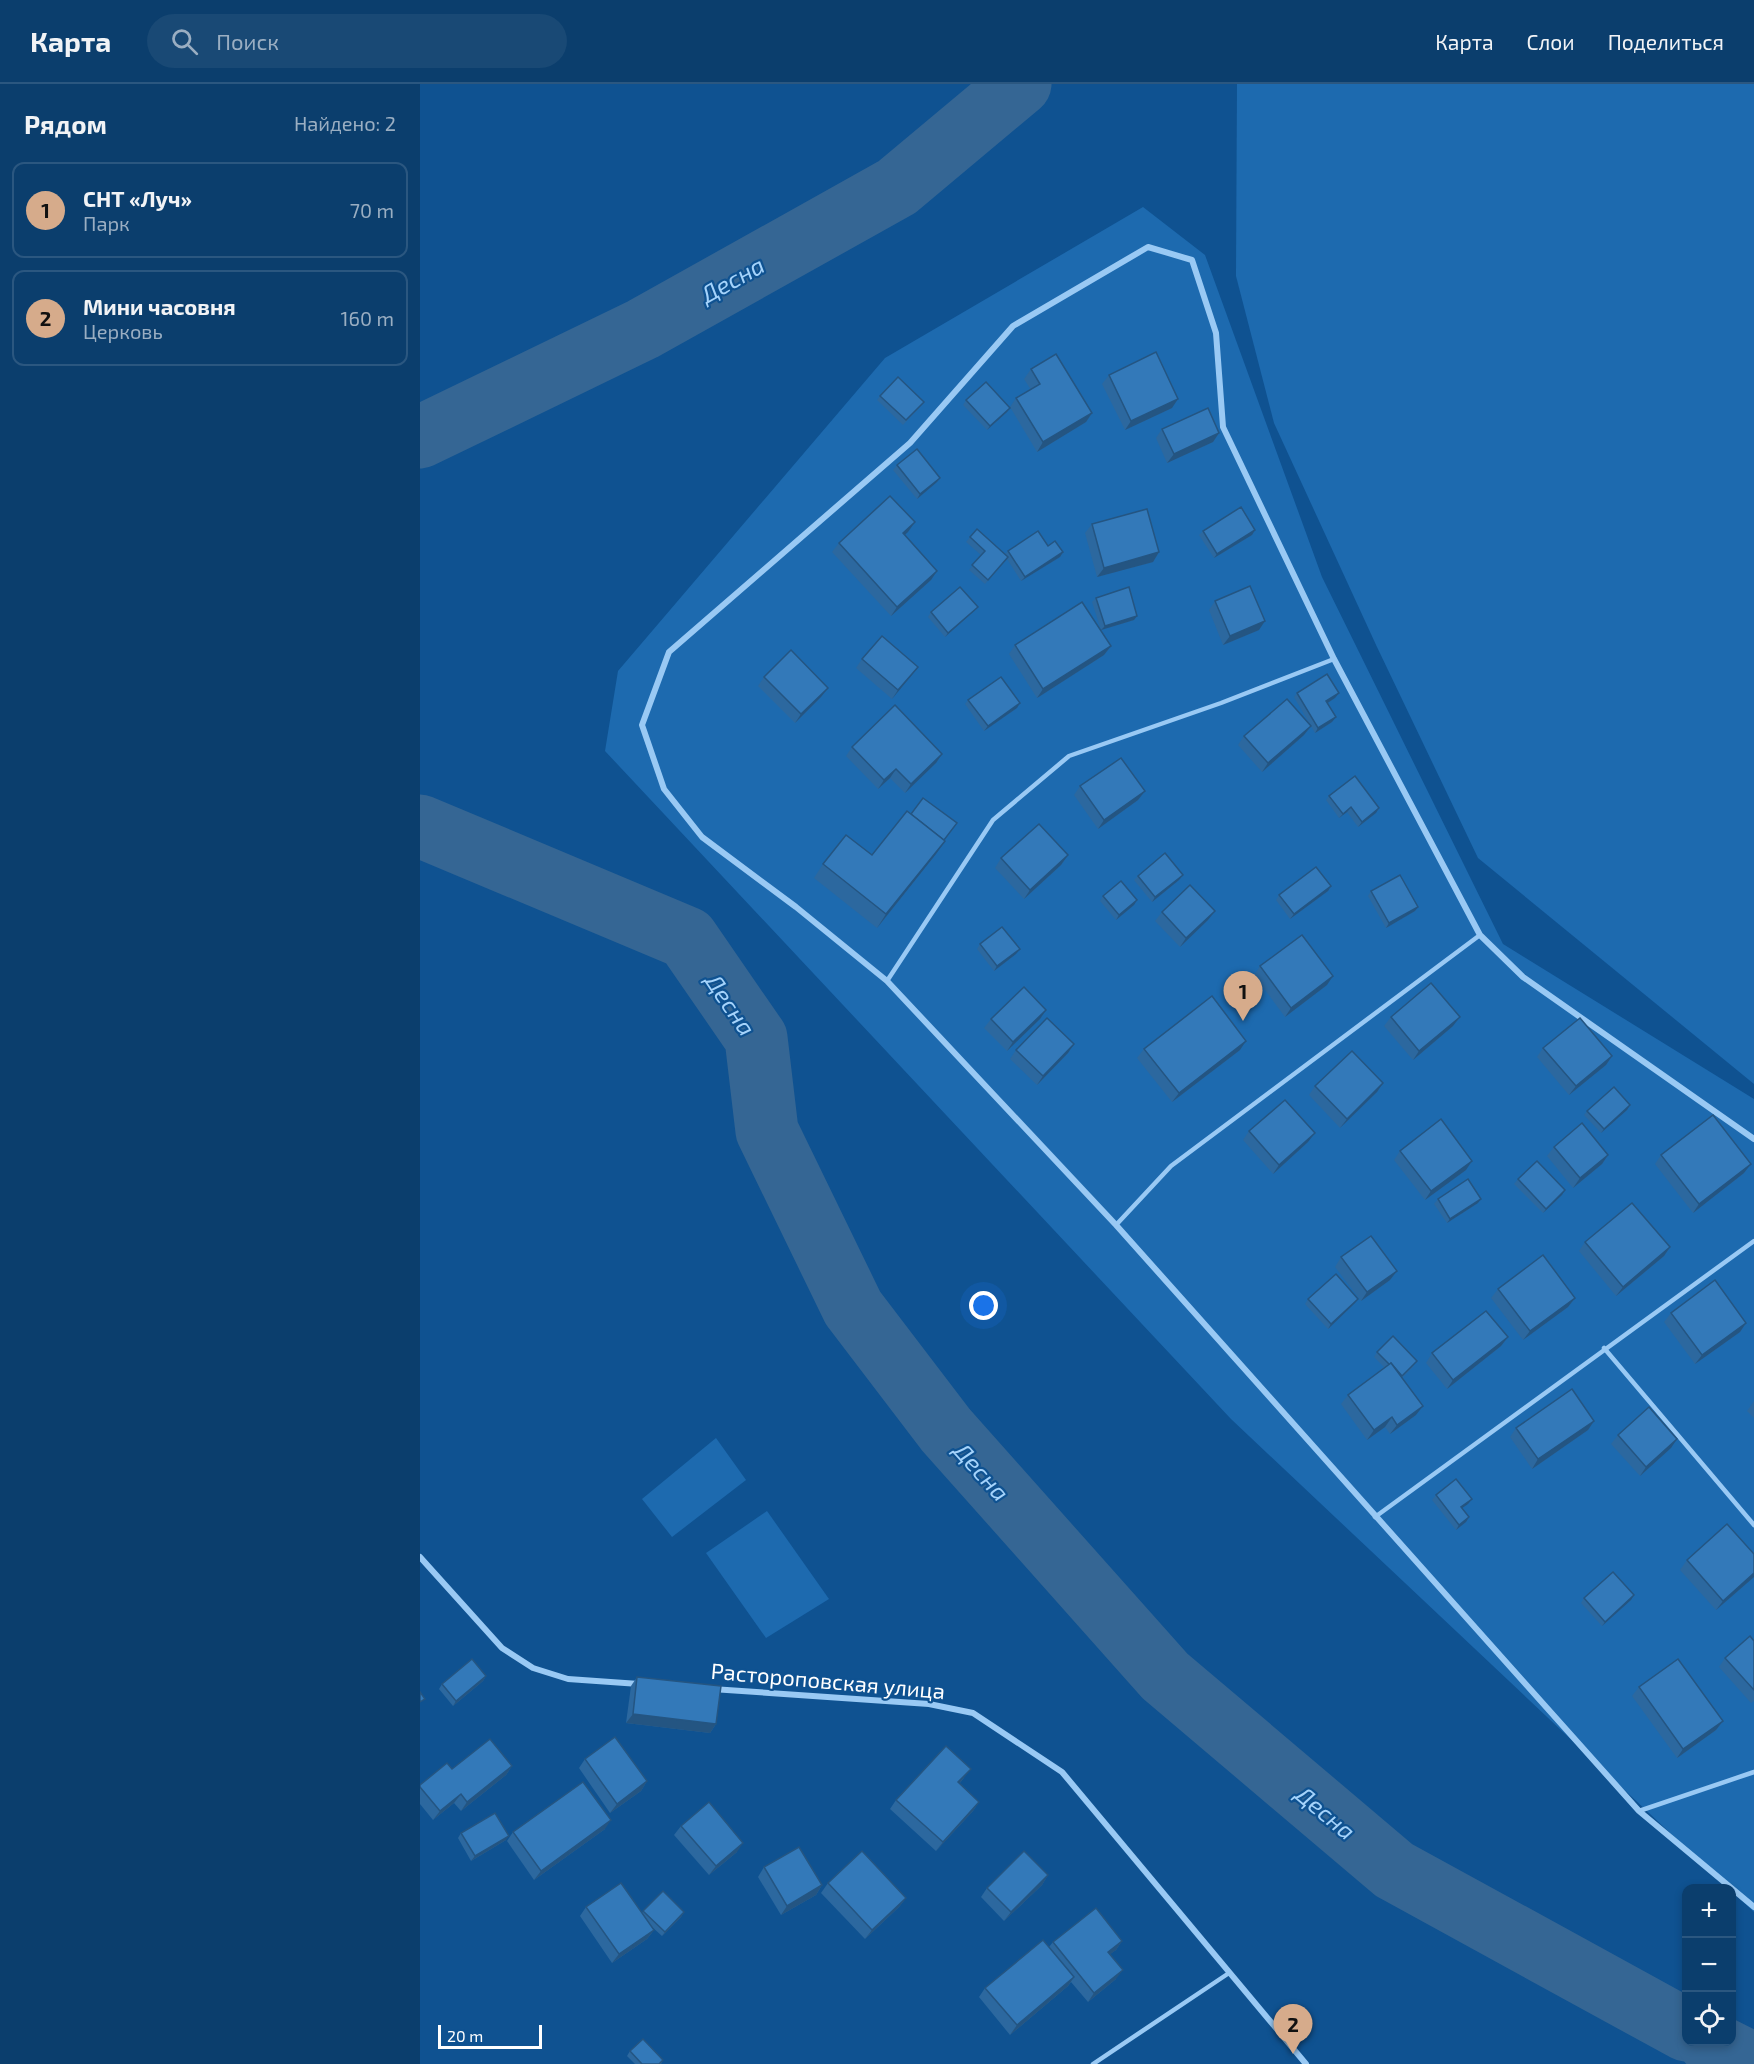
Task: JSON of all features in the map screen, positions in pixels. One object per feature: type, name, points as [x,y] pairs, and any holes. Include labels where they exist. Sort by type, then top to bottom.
[{"type":"street","points":[[1754,1139],[1522,977],[1480,935],[1334,659],[1223,427],[1216,333],[1192,260],[1148,247],[1013,326],[910,443],[669,652],[642,725],[664,789],[702,837],[796,907],[886,981],[1116,1225],[1639,1811],[1754,1907]]},
{"type":"street","points":[[420,1557],[502,1648],[533,1668],[568,1679],[649,1684]]},
{"type":"street","name":"Растороповская улица","points":[[708,1688],[929,1704],[973,1713],[1062,1772],[1306,2064]]},
{"type":"lane","points":[[886,981],[993,820],[1070,756],[1221,703],[1334,659]]},
{"type":"lane","points":[[1116,1225],[1171,1166],[1480,935]]},
{"type":"lane","points":[[1375,1516],[1754,1241]]},
{"type":"lane","points":[[1604,1348],[1754,1525]]},
{"type":"lane","points":[[1639,1811],[1754,1772]]},
{"type":"lane","points":[[1093,2064],[1229,1973]]},
{"type":"shaded area","points":[[1237,84],[1754,84],[1754,1084],[1478,858],[1377,647],[1274,423],[1236,276]]},
{"type":"shaded area","points":[[1143,207],[1205,255],[1322,577],[1503,944],[1754,1099],[1754,1912],[1736,1895],[1736,1884],[1724,1884],[1231,1419],[605,751],[618,671],[885,358]]},
{"type":"shaded area","points":[[716,1438],[746,1480],[672,1537],[642,1499]]},
{"type":"shaded area","points":[[767,1511],[829,1599],[766,1638],[706,1553]]},
{"type":"building","points":[[1156,352],[1178,399],[1131,421],[1109,375]]},
{"type":"building","points":[[1056,354],[1092,413],[1043,442],[1016,398],[1040,384],[1031,369]]},
{"type":"building","points":[[898,377],[924,402],[906,420],[880,396]]},
{"type":"building","points":[[986,382],[1010,408],[990,426],[966,400]]},
{"type":"building","points":[[1208,408],[1219,433],[1174,454],[1162,429]]},
{"type":"building","points":[[917,449],[940,478],[920,494],[897,465]]},
{"type":"building","points":[[890,496],[915,522],[903,533],[937,571],[897,607],[839,543]]},
{"type":"building","points":[[1241,507],[1255,530],[1217,554],[1203,531]]},
{"type":"building","points":[[1147,509],[1159,552],[1104,568],[1092,524]]},
{"type":"building","points":[[977,529],[1008,557],[988,580],[972,565],[985,551],[970,537]]},
{"type":"building","points":[[1038,531],[1048,546],[1055,541],[1063,552],[1025,577],[1008,551]]},
{"type":"building","points":[[1250,586],[1265,621],[1230,636],[1215,601]]},
{"type":"building","points":[[960,587],[978,607],[948,633],[931,612]]},
{"type":"building","points":[[1129,587],[1137,616],[1105,626],[1096,598]]},
{"type":"building","points":[[1082,602],[1111,646],[1043,689],[1015,645]]},
{"type":"building","points":[[882,636],[918,667],[898,690],[862,659]]},
{"type":"building","points":[[791,650],[828,688],[801,714],[764,677]]},
{"type":"building","points":[[1327,674],[1339,693],[1326,701],[1336,717],[1318,728],[1297,693]]},
{"type":"building","points":[[1001,677],[1020,703],[988,726],[968,700]]},
{"type":"building","points":[[1287,699],[1311,726],[1268,763],[1244,736]]},
{"type":"building","points":[[895,705],[942,754],[911,784],[896,769],[884,780],[852,747]]},
{"type":"building","points":[[1121,758],[1145,791],[1104,820],[1080,786]]},
{"type":"building","points":[[1355,776],[1379,808],[1362,822],[1351,807],[1343,814],[1329,796]]},
{"type":"building","points":[[923,798],[957,823],[944,840],[911,814]]},
{"type":"building","points":[[907,811],[945,841],[886,914],[823,864],[846,835],[872,855]]},
{"type":"building","points":[[1039,824],[1068,855],[1030,890],[1001,858]]},
{"type":"building","points":[[1165,853],[1183,875],[1155,897],[1138,876]]},
{"type":"building","points":[[1316,867],[1331,886],[1294,914],[1279,895]]},
{"type":"building","points":[[1400,875],[1418,907],[1389,923],[1371,891]]},
{"type":"building","points":[[1121,881],[1137,900],[1119,915],[1103,896]]},
{"type":"building","points":[[1190,885],[1215,911],[1186,938],[1162,912]]},
{"type":"building","points":[[1002,927],[1020,949],[997,966],[980,944]]},
{"type":"building","points":[[1302,935],[1333,976],[1291,1008],[1260,966]]},
{"type":"building","points":[[1431,983],[1460,1017],[1419,1051],[1391,1017]]},
{"type":"building","points":[[1024,987],[1046,1010],[1013,1042],[991,1019]]},
{"type":"building","points":[[1212,996],[1246,1041],[1179,1093],[1144,1049]]},
{"type":"building","points":[[1047,1018],[1074,1044],[1043,1076],[1016,1050]]},
{"type":"building","points":[[1580,1018],[1612,1056],[1576,1086],[1543,1048]]},
{"type":"building","points":[[1352,1051],[1383,1083],[1347,1119],[1315,1086]]},
{"type":"building","points":[[1614,1087],[1630,1105],[1604,1129],[1587,1111]]},
{"type":"building","points":[[1285,1100],[1315,1133],[1279,1165],[1249,1131]]},
{"type":"building","points":[[1713,1115],[1751,1164],[1699,1204],[1661,1155]]},
{"type":"building","points":[[1441,1119],[1472,1161],[1431,1191],[1400,1151]]},
{"type":"building","points":[[1582,1123],[1608,1155],[1580,1178],[1554,1147]]},
{"type":"building","points":[[1537,1161],[1565,1190],[1546,1209],[1518,1179]]},
{"type":"building","points":[[1468,1179],[1481,1199],[1450,1219],[1438,1199]]},
{"type":"building","points":[[1632,1203],[1670,1247],[1623,1287],[1585,1242]]},
{"type":"building","points":[[1371,1236],[1397,1271],[1367,1292],[1341,1257]]},
{"type":"building","points":[[1543,1255],[1575,1298],[1530,1331],[1498,1289]]},
{"type":"building","points":[[1336,1274],[1358,1299],[1331,1324],[1308,1299]]},
{"type":"building","points":[[1715,1280],[1746,1323],[1702,1355],[1671,1313]]},
{"type":"building","points":[[1486,1311],[1508,1337],[1453,1380],[1432,1353]]},
{"type":"building","points":[[1393,1336],[1417,1361],[1402,1376],[1377,1352]]},
{"type":"building","points":[[1391,1363],[1423,1406],[1397,1425],[1392,1417],[1374,1430],[1348,1395]]},
{"type":"building","points":[[1572,1389],[1594,1421],[1538,1459],[1516,1428]]},
{"type":"building","points":[[1649,1407],[1677,1439],[1646,1467],[1618,1435]]},
{"type":"building","points":[[1456,1479],[1472,1499],[1461,1507],[1469,1517],[1459,1525],[1436,1495]]},
{"type":"building","points":[[1727,1524],[1754,1554],[1754,1573],[1723,1601],[1687,1560]]},
{"type":"building","points":[[1613,1572],[1634,1595],[1605,1622],[1584,1598]]},
{"type":"building","points":[[1750,1636],[1754,1641],[1754,1690],[1725,1658]]},
{"type":"building","points":[[472,1659],[486,1676],[456,1701],[442,1684]]},
{"type":"building","points":[[1678,1659],[1723,1721],[1683,1749],[1639,1687]]},
{"type":"building","points":[[637,1677],[721,1686],[716,1724],[633,1714]]},
{"type":"building","points":[[420,1692],[425,1699],[420,1702]]},
{"type":"building","points":[[615,1737],[647,1781],[617,1804],[585,1759]]},
{"type":"building","points":[[490,1739],[512,1766],[467,1802],[461,1794],[440,1811],[420,1785],[447,1763],[452,1769]]},
{"type":"building","points":[[946,1746],[971,1769],[958,1782],[979,1802],[943,1842],[896,1800]]},
{"type":"building","points":[[583,1782],[611,1820],[541,1871],[513,1832]]},
{"type":"building","points":[[709,1802],[743,1843],[716,1866],[681,1826]]},
{"type":"building","points":[[495,1813],[509,1836],[475,1856],[461,1833]]},
{"type":"building","points":[[799,1847],[822,1885],[787,1906],[764,1867]]},
{"type":"building","points":[[862,1851],[906,1898],[872,1930],[828,1883]]},
{"type":"building","points":[[1024,1851],[1048,1875],[1011,1912],[987,1888]]},
{"type":"building","points":[[621,1883],[654,1930],[619,1954],[586,1907]]},
{"type":"building","points":[[663,1891],[684,1912],[665,1932],[643,1911]]},
{"type":"building","points":[[1096,1908],[1122,1941],[1108,1952],[1123,1970],[1094,1993],[1053,1942]]},
{"type":"building","points":[[1043,1940],[1074,1977],[1017,2025],[985,1988]]},
{"type":"building","points":[[643,2039],[663,2060],[659,2064],[642,2064],[630,2051]]},
{"type":"waterway","name":"Десна","points":[[420,437],[643,329],[897,187],[1020,84]]},
{"type":"waterway","name":"Десна","points":[[420,826],[687,938],[756,1038],[767,1131],[853,1308],[946,1430],[1165,1676],[1394,1870],[1682,2028]]},
{"type":"waterway","name":"Десна","points":[[1717,2046],[1753,2064]]},
{"type":"place","name":"СНТ «Луч»","points":[[1243,1021]]},
{"type":"place","name":"Мини часовня","points":[[1293,2054]]}]
